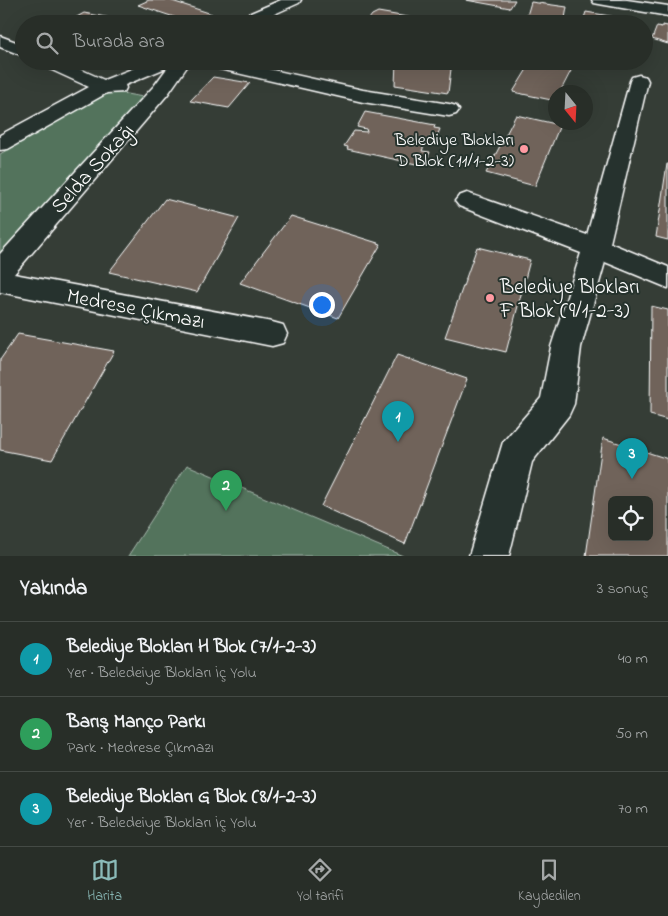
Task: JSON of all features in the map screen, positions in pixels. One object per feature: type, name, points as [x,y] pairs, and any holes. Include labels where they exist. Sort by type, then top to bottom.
[{"type":"street","points":[[259,15],[294,0]]},
{"type":"street","points":[[599,0],[668,11]]},
{"type":"street","points":[[230,15],[239,6]]},
{"type":"street","points":[[0,40],[15,47]]},
{"type":"street","points":[[67,70],[104,87],[161,90]]},
{"type":"street","points":[[0,144],[104,87],[146,70]]},
{"type":"street","name":"Selda Sokağı","points":[[0,272],[161,90],[175,70]]},
{"type":"street","points":[[247,70],[363,96],[449,110]]},
{"type":"street","points":[[489,556],[516,454],[557,404],[566,347],[596,248],[639,81]]},
{"type":"street","points":[[467,201],[596,248],[668,278]]},
{"type":"street","name":"Medrese Çıkmazı","points":[[0,282],[272,334]]},
{"type":"green space","points":[[110,91],[143,97],[0,258],[0,154]]},
{"type":"green space","points":[[187,465],[403,556],[128,556]]},
{"type":"building","points":[[149,0],[169,0],[212,14],[168,15],[138,5]]},
{"type":"building","points":[[466,0],[515,0],[510,8]]},
{"type":"building","points":[[531,2],[567,7],[566,15],[527,15]]},
{"type":"building","points":[[378,12],[396,15],[372,15]]},
{"type":"building","points":[[586,12],[604,15],[585,15]]},
{"type":"building","points":[[662,25],[668,26],[668,44],[653,39],[657,26],[662,27]]},
{"type":"building","points":[[396,70],[451,70],[448,93],[395,85]]},
{"type":"building","points":[[526,70],[571,70],[564,85],[548,85],[548,99],[513,92]]},
{"type":"building","points":[[213,77],[250,83],[229,108],[190,101]]},
{"type":"building","points":[[365,112],[435,125],[434,128],[440,129],[436,139],[429,138],[428,142],[410,138],[408,143],[424,146],[422,151],[430,152],[426,162],[419,160],[416,164],[347,149],[348,147],[344,146],[354,131],[367,132],[366,129],[357,127]]},
{"type":"building","name":"Belediye Blokları D Blok (11/1-2-3)","points":[[516,115],[548,122],[548,130],[558,130],[535,186],[486,173]]},
{"type":"building","points":[[668,164],[668,240],[656,237]]},
{"type":"building","points":[[165,199],[239,218],[197,292],[109,272]]},
{"type":"building","points":[[291,216],[381,244],[338,318],[240,283]]},
{"type":"building","name":"Belediye Blokları F Blok (9/1-2-3)","points":[[477,247],[530,260],[506,352],[445,337]]},
{"type":"building","points":[[651,306],[668,310],[668,420],[650,415]]},
{"type":"building","points":[[18,334],[114,351],[52,460],[0,450],[0,360]]},
{"type":"building","points":[[397,355],[467,379],[405,544],[321,506]]},
{"type":"building","points":[[603,438],[668,459],[668,556],[586,556]]},
{"type":"place","name":"Belediye Blokları D Blok (11/1-2-3)","points":[[524,149]]},
{"type":"place","name":"Belediye Blokları F Blok (9/1-2-3)","points":[[490,298]]},
{"type":"place","name":"Belediye Blokları H Blok (7/1-2-3)","points":[[398,442]]},
{"type":"place","name":"Belediye Blokları G Blok (8/1-2-3)","points":[[632,479]]},
{"type":"place","name":"Barış Manço Parkı","points":[[226,511]]}]
